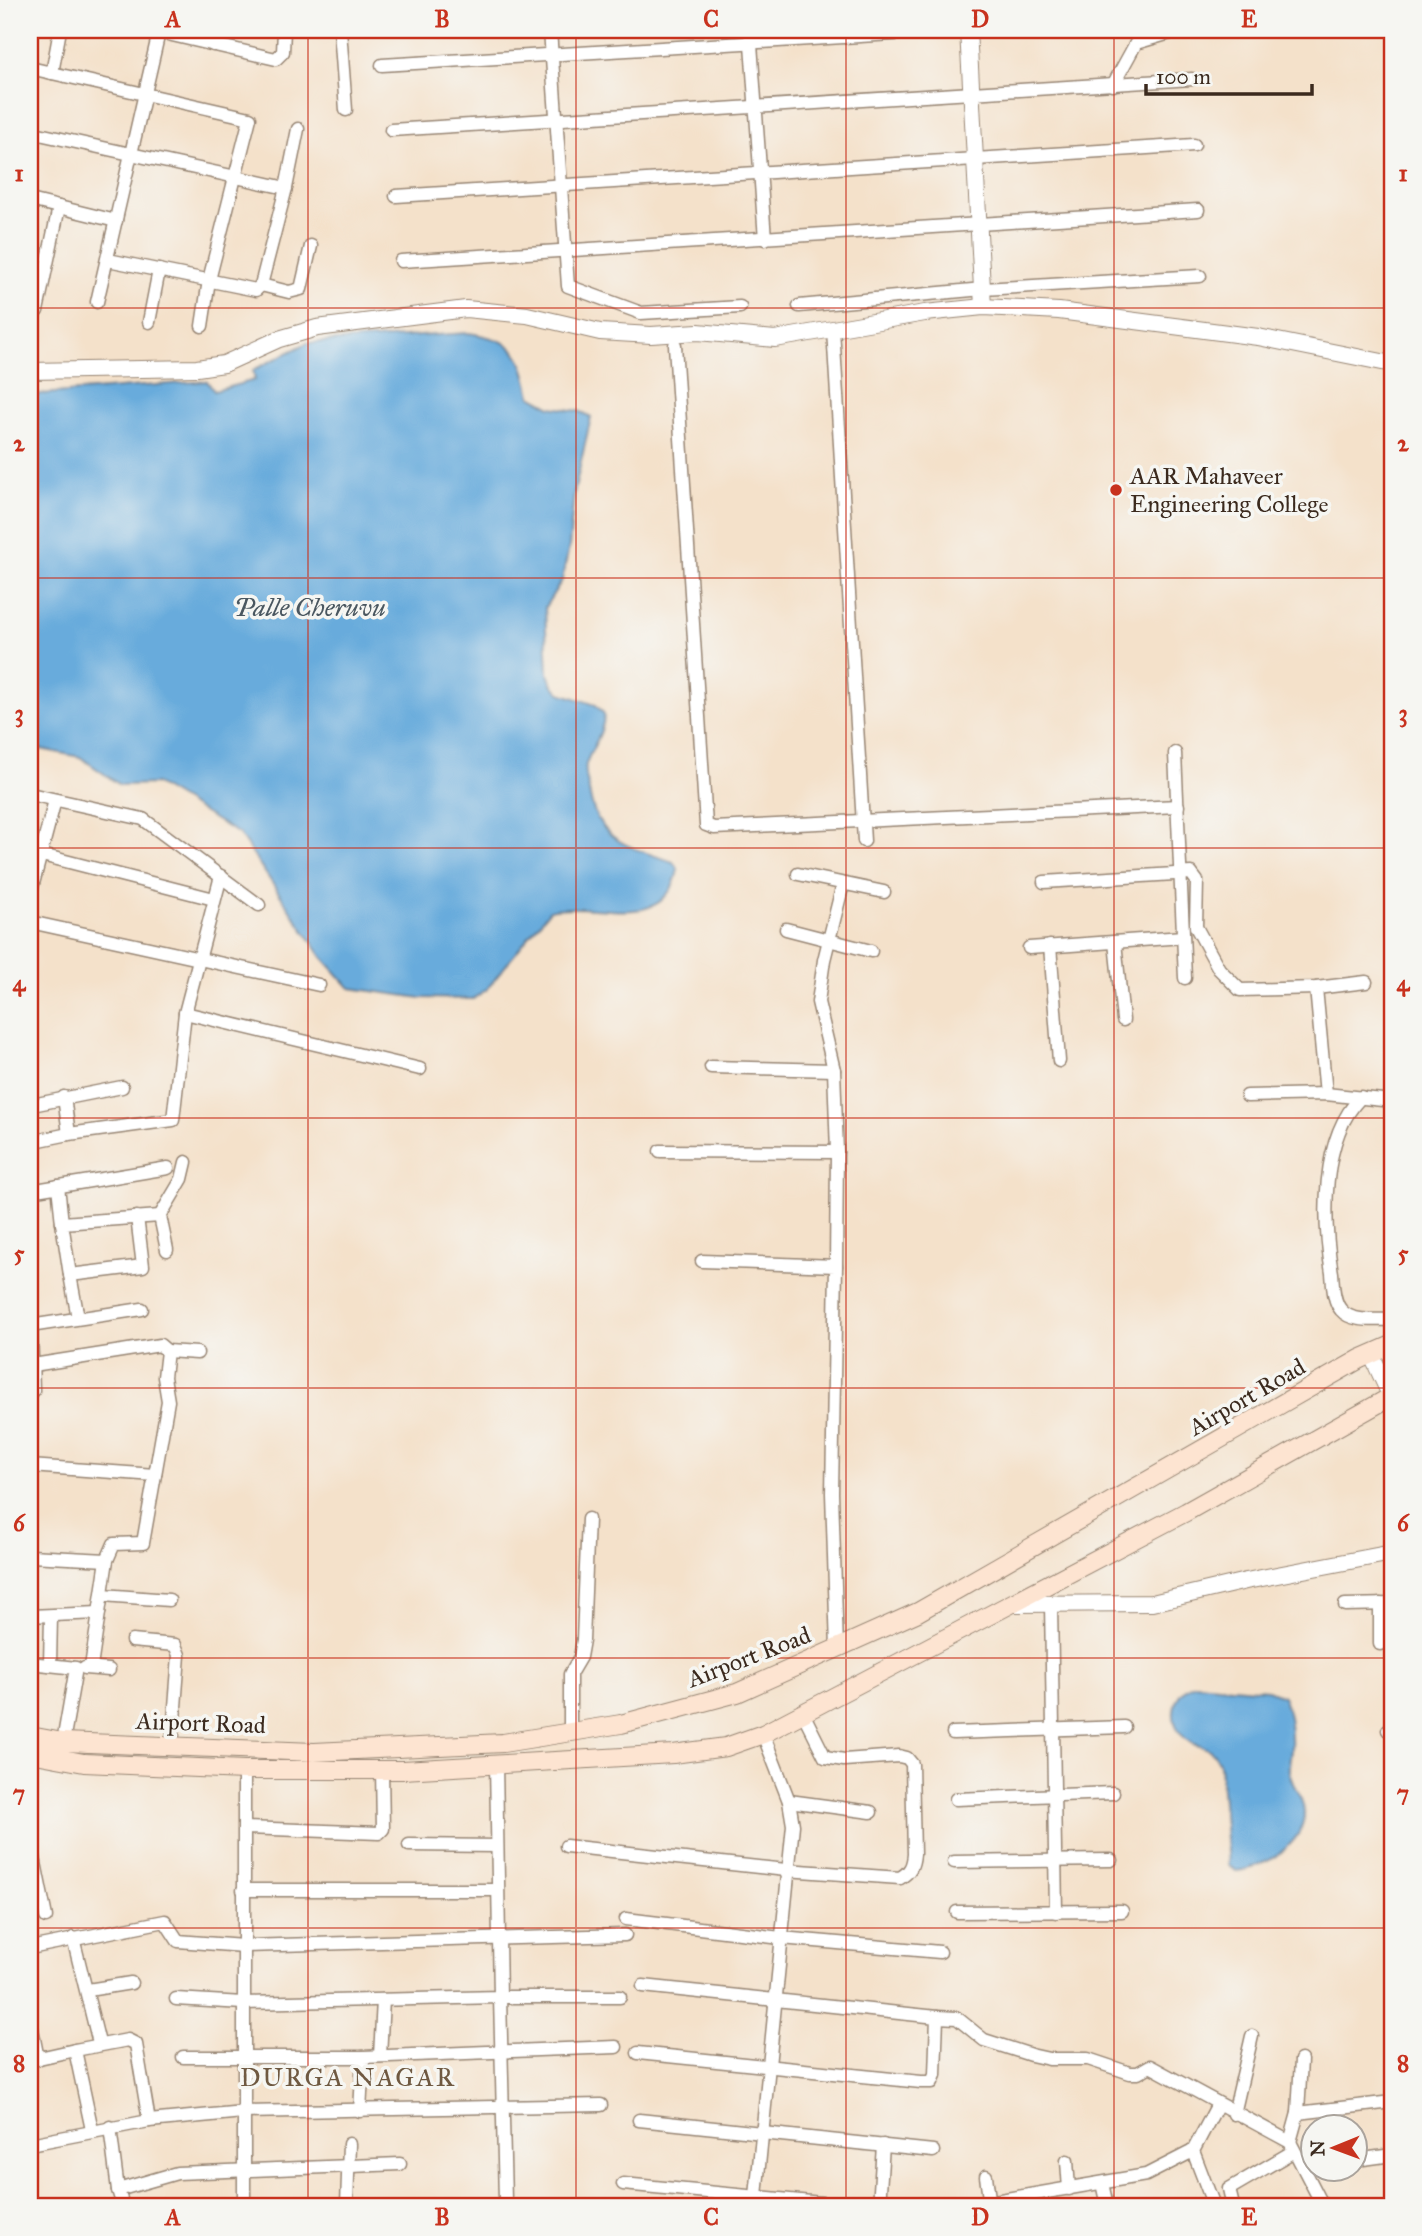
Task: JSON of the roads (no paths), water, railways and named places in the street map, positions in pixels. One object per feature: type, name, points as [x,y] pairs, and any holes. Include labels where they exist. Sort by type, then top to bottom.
[{"type":"main road","name":"Airport Road","points":[[30,1736],[63,1742],[314,1752],[503,1743],[570,1730],[621,1724],[737,1693],[918,1612],[1371,1354],[1392,1345]]},
{"type":"main road","name":"Airport Road","points":[[30,1753],[84,1763],[244,1770],[382,1770],[673,1754],[726,1747],[764,1734],[1015,1604],[1392,1397]]},
{"type":"main road","points":[[244,1750],[244,1770]]},
{"type":"street","points":[[52,73],[60,30]]},
{"type":"street","points":[[213,45],[216,30]]},
{"type":"street","points":[[97,302],[145,94],[154,31],[276,60],[283,52],[284,30]]},
{"type":"street","points":[[340,30],[346,110]]},
{"type":"street","points":[[550,30],[563,252],[568,286],[641,313],[740,307]]},
{"type":"street","points":[[383,65],[552,55],[750,36],[958,30]]},
{"type":"street","points":[[968,30],[983,307]]},
{"type":"street","points":[[1113,85],[1136,43],[1170,33]]},
{"type":"street","points":[[750,36],[765,239]]},
{"type":"street","points":[[30,68],[250,118],[209,280],[202,326]]},
{"type":"street","points":[[391,130],[1192,79]]},
{"type":"street","points":[[108,260],[256,290],[261,285],[298,129]]},
{"type":"street","points":[[30,132],[286,188]]},
{"type":"street","points":[[396,196],[760,175],[1194,145]]},
{"type":"street","points":[[30,200],[117,221]]},
{"type":"street","points":[[37,311],[59,207]]},
{"type":"street","points":[[401,261],[1198,210]]},
{"type":"street","points":[[261,285],[289,292],[301,289],[312,246]]},
{"type":"street","points":[[149,322],[159,270]]},
{"type":"street","points":[[799,306],[983,289],[1200,276]]},
{"type":"street","points":[[30,371],[197,368],[224,364],[279,339],[317,328],[449,309],[527,314],[618,333],[698,332],[775,339],[833,330],[888,317],[983,307],[1059,311],[1258,337],[1392,364]]},
{"type":"street","points":[[833,330],[864,841]]},
{"type":"street","points":[[675,345],[705,822],[714,828],[1178,806]]},
{"type":"street","points":[[1175,753],[1185,978]]},
{"type":"street","points":[[30,794],[142,819],[260,905]]},
{"type":"street","points":[[30,895],[35,854],[55,800]]},
{"type":"street","points":[[35,854],[214,899]]},
{"type":"street","points":[[1044,882],[1191,873],[1196,877],[1196,927],[1206,951],[1230,983],[1240,990],[1251,992],[1316,988],[1366,982]]},
{"type":"street","points":[[798,874],[884,892]]},
{"type":"street","points":[[30,1142],[173,1120],[185,1013],[221,876]]},
{"type":"street","points":[[837,1649],[832,1493],[837,1152],[834,1070],[818,1002],[829,939],[843,884]]},
{"type":"street","points":[[30,922],[318,985]]},
{"type":"street","points":[[786,929],[871,951]]},
{"type":"street","points":[[1029,948],[1183,937]]},
{"type":"street","points":[[1115,942],[1123,1020]]},
{"type":"street","points":[[1050,946],[1059,1061]]},
{"type":"street","points":[[1316,988],[1326,1094]]},
{"type":"street","points":[[185,1013],[420,1069]]},
{"type":"street","points":[[711,1067],[834,1070]]},
{"type":"street","points":[[32,1105],[122,1087]]},
{"type":"street","points":[[1247,1096],[1326,1094],[1392,1101]]},
{"type":"street","points":[[64,1097],[69,1134]]},
{"type":"street","points":[[1361,1097],[1353,1105],[1336,1143],[1326,1192],[1327,1247],[1336,1298],[1342,1311],[1354,1318],[1392,1320]]},
{"type":"street","points":[[660,1151],[837,1152]]},
{"type":"street","points":[[167,1250],[160,1216],[182,1179],[186,1162]]},
{"type":"street","points":[[30,1191],[167,1168]]},
{"type":"street","points":[[58,1186],[78,1318]]},
{"type":"street","points":[[62,1223],[160,1216]]},
{"type":"street","points":[[70,1275],[143,1266],[137,1217]]},
{"type":"street","points":[[702,1261],[836,1266]]},
{"type":"street","points":[[30,1293],[33,1391]]},
{"type":"street","points":[[31,1326],[142,1309]]},
{"type":"street","points":[[1371,1354],[1392,1338]]},
{"type":"street","points":[[33,1365],[160,1345],[167,1352],[197,1353]]},
{"type":"street","points":[[91,1667],[107,1560],[114,1544],[143,1543],[168,1401],[164,1377],[167,1352]]},
{"type":"street","name":"Airport Road","points":[[1371,1354],[1392,1397]]},
{"type":"street","points":[[30,1466],[155,1475]]},
{"type":"street","points":[[570,1730],[570,1674],[580,1657],[583,1640],[587,1519]]},
{"type":"street","name":"Airport Road","points":[[1015,1604],[1152,1603],[1246,1581],[1392,1553]]},
{"type":"street","points":[[30,1556],[107,1560]]},
{"type":"street","points":[[103,1595],[169,1600]]},
{"type":"street","points":[[1051,1604],[1056,1912]]},
{"type":"street","points":[[1345,1605],[1386,1604],[1380,1644]]},
{"type":"street","points":[[30,1616],[99,1614]]},
{"type":"street","points":[[50,1665],[51,1616]]},
{"type":"street","points":[[132,1641],[176,1645],[179,1655],[172,1746]]},
{"type":"street","points":[[30,1663],[109,1670]]},
{"type":"street","points":[[63,1742],[76,1668]]},
{"type":"street","points":[[566,1846],[786,1870],[900,1878],[913,1865],[912,1764],[907,1758],[899,1756],[844,1760],[825,1757],[803,1713]]},
{"type":"street","points":[[953,1732],[1124,1727]]},
{"type":"street","points":[[756,2201],[786,1870],[793,1825],[789,1801],[764,1734]]},
{"type":"street","points":[[496,1763],[505,2200]]},
{"type":"street","points":[[244,1770],[244,2206]]},
{"type":"street","points":[[245,1828],[379,1833],[383,1829],[382,1770]]},
{"type":"street","points":[[956,1799],[1113,1793]]},
{"type":"street","points":[[789,1801],[870,1812]]},
{"type":"street","points":[[30,1838],[46,1917]]},
{"type":"street","points":[[409,1845],[496,1846]]},
{"type":"street","points":[[954,1862],[1111,1860]]},
{"type":"street","points":[[243,1890],[497,1890]]},
{"type":"street","points":[[957,1912],[1122,1911]]},
{"type":"street","points":[[626,1919],[781,1938],[940,1952]]},
{"type":"street","points":[[30,1948],[165,1921],[178,1941],[243,1946],[625,1935]]},
{"type":"street","points":[[73,1938],[99,2043]]},
{"type":"street","points":[[88,1990],[131,1983]]},
{"type":"street","points":[[643,1986],[957,2018],[984,2040],[1042,2058],[1088,2059],[1130,2073],[1138,2073],[1150,2066],[1292,2147],[1300,2157]]},
{"type":"street","points":[[176,1999],[243,2003],[620,1997]]},
{"type":"street","points":[[380,2056],[383,2000]]},
{"type":"street","points":[[638,2053],[932,2082],[936,2075],[937,2017]]},
{"type":"street","points":[[30,2019],[34,2059],[99,2043],[128,2040],[136,2044],[149,2121]]},
{"type":"street","points":[[1234,2113],[1252,2036]]},
{"type":"street","points":[[183,2057],[363,2057],[616,2047]]},
{"type":"street","points":[[75,2050],[92,2130]]},
{"type":"street","points":[[360,2111],[363,2057]]},
{"type":"street","points":[[1235,2203],[1229,2189],[1292,2147],[1298,2113],[1301,2060]]},
{"type":"street","points":[[1298,2113],[1392,2102]]},
{"type":"street","points":[[30,2141],[149,2121],[243,2112],[601,2105]]},
{"type":"street","points":[[965,2206],[990,2205],[1146,2175],[1193,2151],[1218,2105]]},
{"type":"street","points":[[639,2120],[933,2151]]},
{"type":"street","points":[[110,2127],[118,2190],[123,2206]]},
{"type":"street","points":[[347,2206],[346,2166],[349,2144]]},
{"type":"street","points":[[879,2206],[883,2145]]},
{"type":"street","points":[[1193,2151],[1214,2206]]},
{"type":"street","points":[[1370,2158],[1392,2155]]},
{"type":"street","points":[[1067,2161],[1069,2189]]},
{"type":"street","points":[[118,2190],[177,2173],[400,2164]]},
{"type":"street","points":[[986,2176],[990,2205]]},
{"type":"street","points":[[1102,2183],[1107,2206]]},
{"type":"street","points":[[623,2184],[756,2201],[853,2206]]},
{"type":"street","points":[[1315,2184],[1323,2206]]},
{"type":"water","name":"Palle Cheruvu","points":[[469,333],[497,340],[514,350],[524,368],[531,396],[551,407],[579,411],[591,417],[574,493],[569,547],[562,580],[545,607],[548,674],[560,693],[596,705],[604,714],[602,728],[586,767],[593,808],[600,822],[618,840],[673,862],[678,869],[671,889],[660,902],[645,908],[627,911],[569,908],[550,910],[487,989],[473,999],[421,998],[350,988],[322,957],[239,834],[156,784],[120,785],[80,757],[30,747],[30,395],[207,381],[214,391],[255,380],[253,370],[307,343]]},
{"type":"water","points":[[1195,1684],[1268,1690],[1283,1696],[1287,1709],[1291,1735],[1289,1771],[1303,1805],[1303,1823],[1291,1843],[1281,1852],[1247,1869],[1236,1871],[1228,1864],[1220,1765],[1212,1752],[1187,1740],[1177,1728],[1175,1705],[1182,1692]]},
{"type":"place","name":"AAR Mahaveer Engineering College","points":[[1116,490]]},
{"type":"district","name":"DURGA NAGAR","points":[[348,2077]]}]
